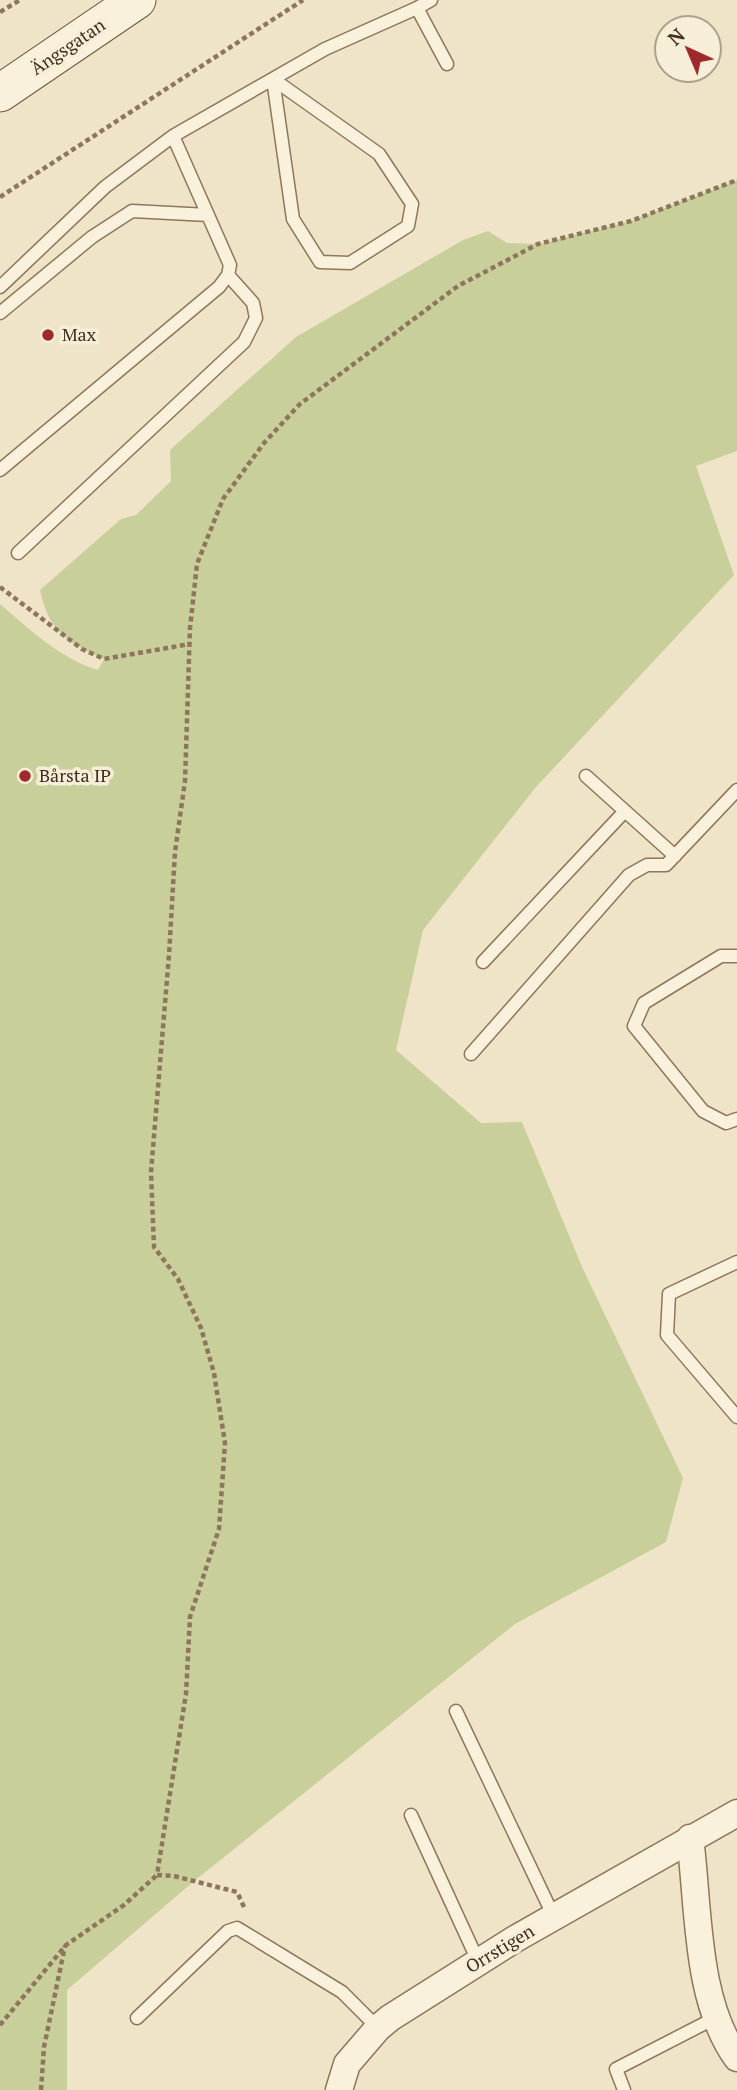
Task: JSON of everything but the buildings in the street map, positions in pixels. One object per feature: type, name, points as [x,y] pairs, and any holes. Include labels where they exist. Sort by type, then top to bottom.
[{"type":"main road","name":"Ängsgatan","points":[[0,68],[125,0]]},
{"type":"main road","name":"Ängsgatan","points":[[0,93],[137,0]]},
{"type":"street","name":"Orrstigen","points":[[339,2090],[347,2064],[378,2028],[478,1961],[737,1813]]},
{"type":"street","points":[[690,1838],[702,1962],[717,2017],[737,2058]]},
{"type":"lane","points":[[0,287],[105,187],[173,136],[325,50],[431,0]]},
{"type":"lane","points":[[417,8],[447,64]]},
{"type":"lane","points":[[273,79],[379,154],[412,204],[408,226],[349,263],[320,262],[293,219],[273,79]]},
{"type":"lane","points":[[0,470],[219,287],[228,275],[230,265],[173,136]]},
{"type":"lane","points":[[0,313],[92,237],[132,211],[208,215]]},
{"type":"lane","points":[[18,553],[244,342],[256,318],[253,303],[228,275]]},
{"type":"lane","points":[[586,776],[675,856]]},
{"type":"lane","points":[[471,1054],[629,875],[647,865],[666,865],[737,790]]},
{"type":"lane","points":[[483,962],[625,811]]},
{"type":"lane","points":[[737,956],[721,956],[644,1003],[634,1026],[703,1111],[726,1123],[737,1119]]},
{"type":"lane","points":[[737,1262],[669,1294],[667,1335],[737,1417]]},
{"type":"lane","points":[[456,1711],[554,1917]]},
{"type":"lane","points":[[411,1815],[478,1961]]},
{"type":"lane","points":[[137,2018],[228,1931],[237,1928],[342,1992],[378,2028]]},
{"type":"lane","points":[[624,2090],[616,2069],[717,2017]]},
{"type":"path","points":[[0,12],[20,0]]},
{"type":"path","points":[[0,197],[303,0]]},
{"type":"path","points":[[0,2025],[66,1945],[124,1905],[158,1875],[186,1694],[190,1617],[219,1529],[225,1443],[214,1373],[201,1328],[178,1279],[155,1247],[152,1185],[175,852],[185,780],[190,644],[197,564],[223,499],[264,443],[300,404],[458,286],[538,244],[631,221],[737,180]]},
{"type":"path","points":[[0,587],[82,649],[104,659],[190,644]]},
{"type":"path","points":[[158,1875],[174,1876],[237,1892],[250,1918],[244,1931]]},
{"type":"path","points":[[41,2090],[44,2047],[66,1945]]},
{"type":"green space","points":[[737,180],[737,451],[696,466],[734,575],[536,787],[423,930],[396,1050],[481,1123],[522,1122],[583,1269],[683,1478],[666,1542],[515,1624],[193,1882],[67,1990],[67,2090],[0,2090],[0,604],[58,651],[98,670],[104,659],[61,634],[49,616],[40,590],[121,519],[136,515],[171,481],[170,450],[296,337],[463,240],[488,231],[507,243],[538,244],[631,221]]},
{"type":"place","name":"Max","points":[[48,335]]},
{"type":"place","name":"Bårsta IP","points":[[25,776]]}]
